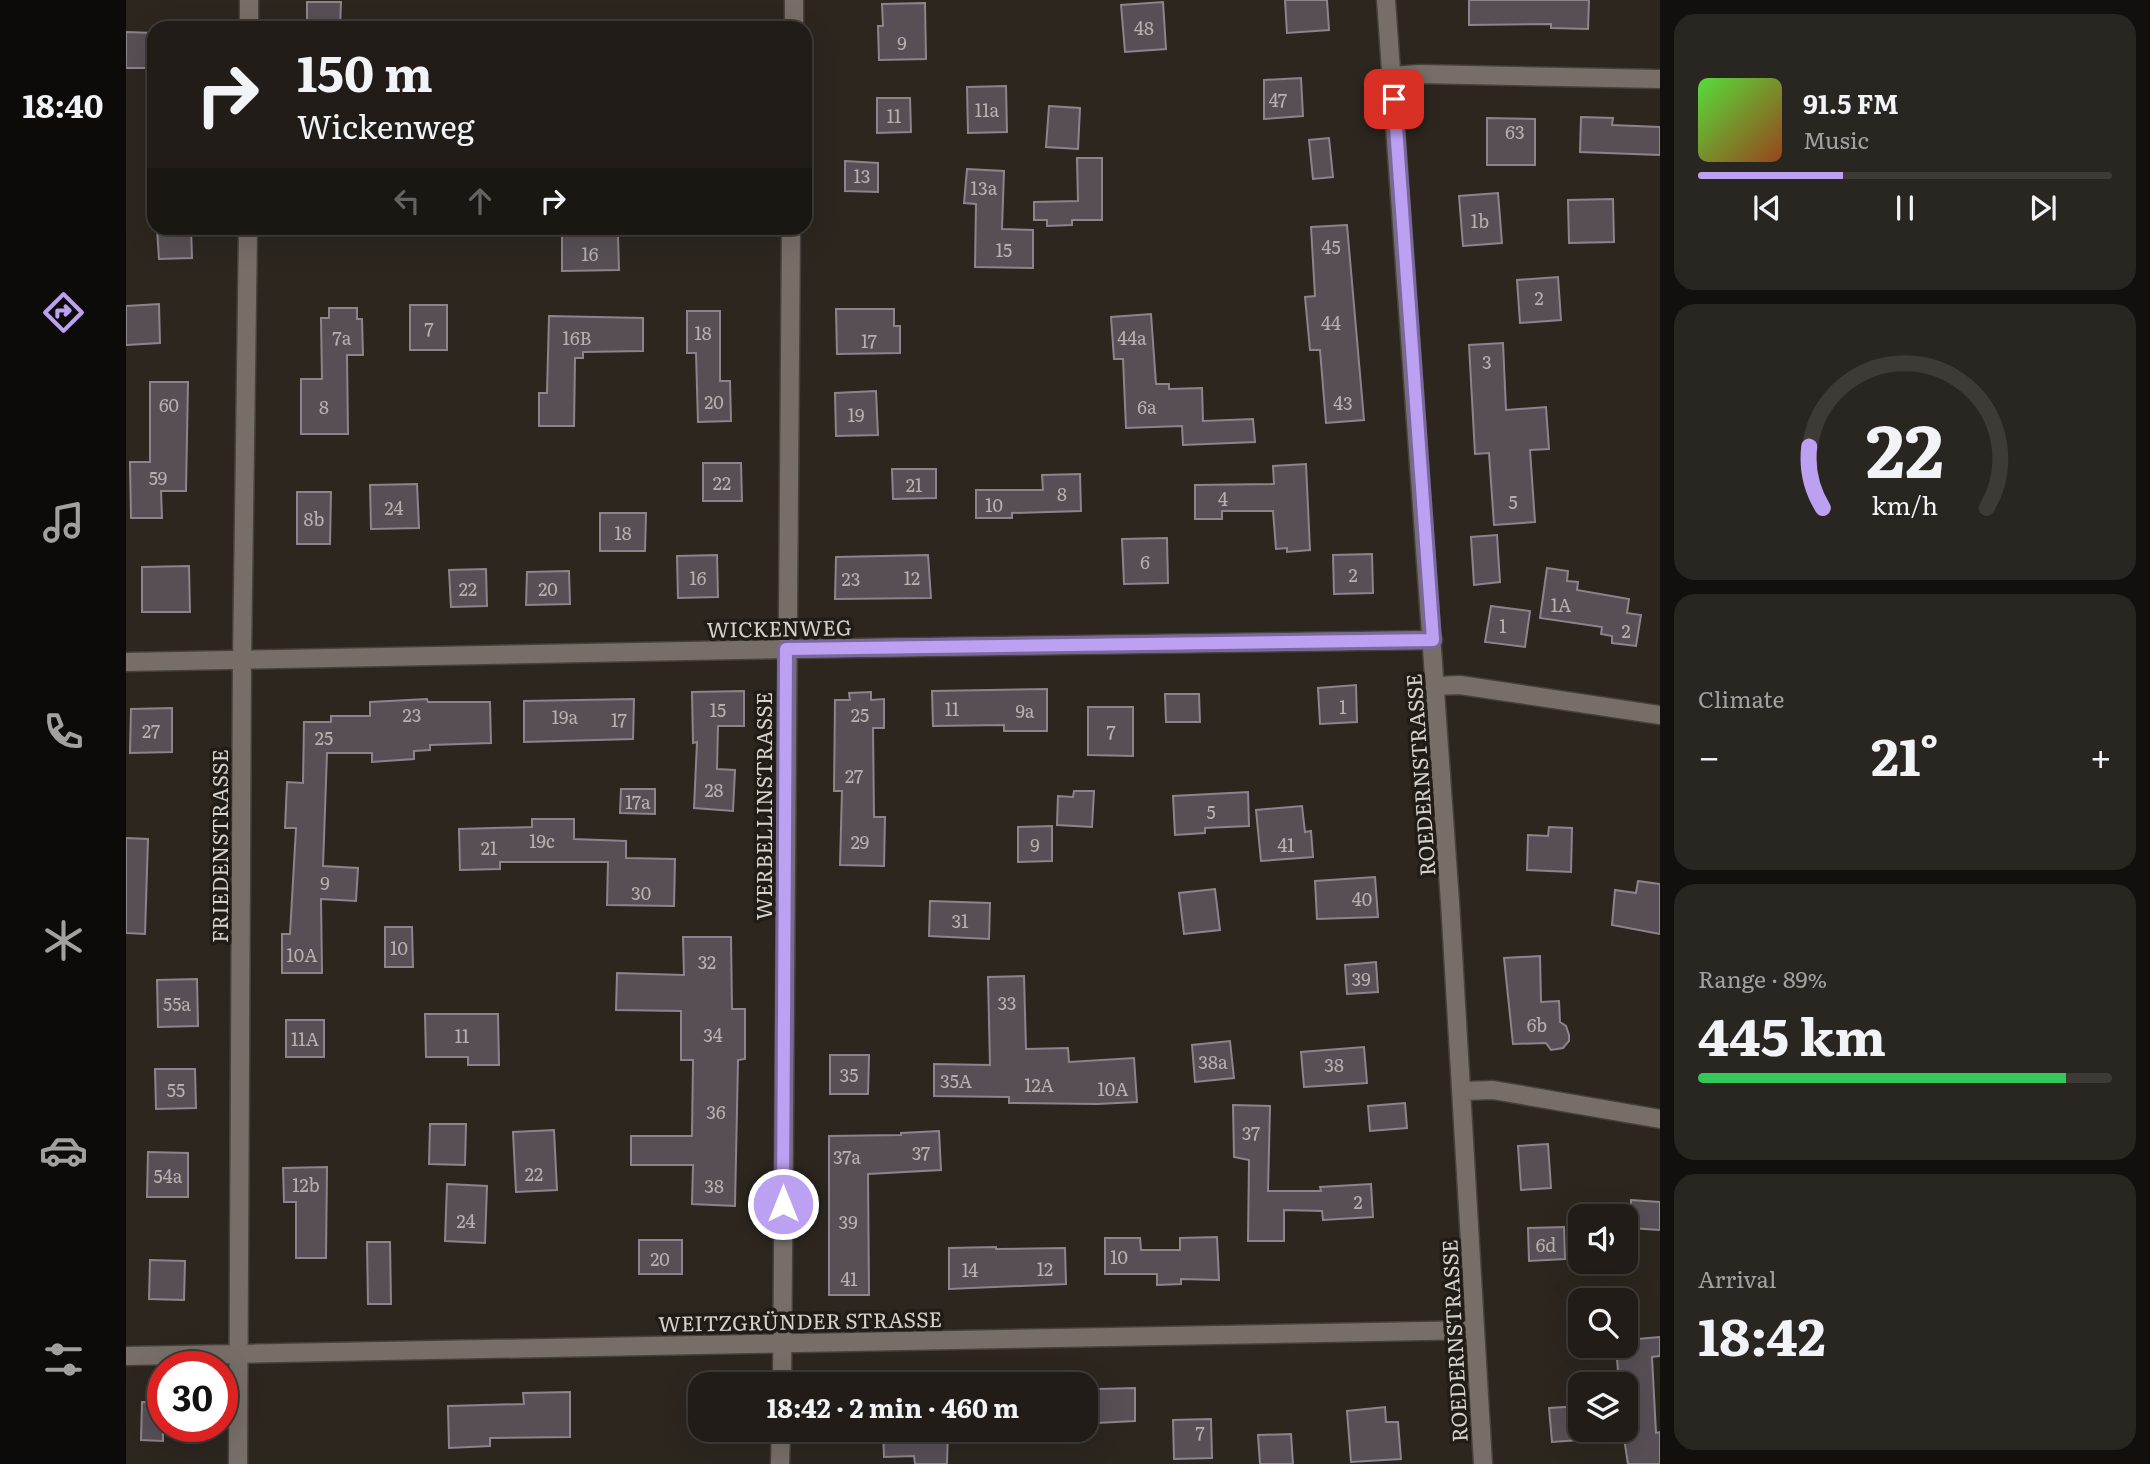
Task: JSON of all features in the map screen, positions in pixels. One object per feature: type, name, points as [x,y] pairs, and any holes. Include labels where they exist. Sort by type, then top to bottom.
[{"type":"street","points":[[249,0],[249,21]]},
{"type":"street","points":[[794,0],[794,21]]},
{"type":"street","name":"ROEDERNSTRASSE","points":[[1386,0],[1433,640],[1483,1464]]},
{"type":"street","points":[[1392,76],[1420,74],[1660,79]]},
{"type":"street","name":"FRIEDENSTRASSE","points":[[238,1464],[242,661],[248,235]]},
{"type":"street","name":"WERBELLINSTRASSE","points":[[782,1372],[791,235]]},
{"type":"street","name":"WICKENWEG","points":[[126,662],[1433,640]]},
{"type":"street","points":[[1436,686],[1460,685],[1660,715]]},
{"type":"street","points":[[1462,1091],[1493,1090],[1660,1119]]},
{"type":"street","name":"WEITZGRÜNDER STRASSE","points":[[126,1356],[1475,1330]]},
{"type":"street","points":[[780,1464],[781,1442]]},
{"type":"building","points":[[1285,0],[1327,0],[1329,30],[1287,33]]},
{"type":"building","points":[[1469,0],[1589,0],[1588,29],[1551,28],[1551,24],[1469,25]]},
{"type":"building","points":[[307,2],[341,2],[340,21],[307,21]]},
{"type":"building","points":[[1163,2],[1166,49],[1125,52],[1121,5]]},
{"type":"building","points":[[925,3],[926,59],[879,60],[878,26],[883,26],[882,4]]},
{"type":"building","points":[[126,32],[147,33],[147,68],[126,68]]},
{"type":"building","points":[[1301,78],[1303,116],[1264,119],[1264,80]]},
{"type":"building","points":[[1006,86],[1007,132],[968,133],[967,87]]},
{"type":"building","points":[[877,98],[910,98],[911,132],[877,133]]},
{"type":"building","points":[[1049,106],[1080,108],[1078,149],[1046,147]]},
{"type":"building","points":[[1581,117],[1613,118],[1612,125],[1660,127],[1660,155],[1580,152]]},
{"type":"building","points":[[1487,118],[1535,119],[1535,165],[1487,165]]},
{"type":"building","points":[[1329,138],[1333,177],[1313,179],[1309,140]]},
{"type":"building","points":[[1077,158],[1102,158],[1102,220],[1072,220],[1072,225],[1047,226],[1047,220],[1034,220],[1034,202],[1078,201]]},
{"type":"building","points":[[845,161],[878,163],[878,192],[845,191]]},
{"type":"building","points":[[967,169],[1004,171],[1002,229],[1033,230],[1033,268],[975,267],[976,204],[964,203]]},
{"type":"building","points":[[1498,193],[1502,243],[1463,246],[1459,196]]},
{"type":"building","points":[[1613,199],[1614,242],[1569,243],[1568,200]]},
{"type":"building","points":[[1347,225],[1364,420],[1326,423],[1320,350],[1310,350],[1305,297],[1315,296],[1311,227]]},
{"type":"building","points":[[157,235],[191,235],[192,258],[159,259]]},
{"type":"building","points":[[562,236],[618,236],[619,270],[562,271]]},
{"type":"building","points":[[1558,277],[1561,320],[1520,323],[1517,280]]},
{"type":"building","points":[[159,304],[160,343],[126,345],[126,306]]},
{"type":"building","points":[[410,305],[447,305],[447,350],[410,350]]},
{"type":"building","points":[[329,308],[357,308],[357,319],[362,319],[363,355],[347,355],[348,434],[301,434],[301,379],[322,379],[321,318],[329,318]]},
{"type":"building","points":[[836,309],[894,309],[894,326],[900,326],[900,353],[837,354]]},
{"type":"building","points":[[687,311],[720,311],[720,381],[730,381],[731,421],[698,422],[696,353],[687,353]]},
{"type":"building","points":[[1151,314],[1156,384],[1169,384],[1169,389],[1202,388],[1203,421],[1253,419],[1255,442],[1183,445],[1182,426],[1126,428],[1123,359],[1114,359],[1111,317]]},
{"type":"building","points":[[549,316],[643,318],[643,351],[583,352],[583,358],[575,358],[574,426],[539,426],[539,393],[547,393]]},
{"type":"building","points":[[1503,343],[1506,410],[1546,407],[1549,449],[1530,450],[1535,522],[1494,525],[1489,453],[1475,454],[1469,345]]},
{"type":"building","points":[[150,382],[188,382],[186,491],[161,491],[162,518],[131,518],[130,462],[150,462]]},
{"type":"building","points":[[876,391],[878,435],[836,436],[835,393]]},
{"type":"building","points":[[703,463],[741,463],[742,501],[703,501]]},
{"type":"building","points":[[1306,464],[1310,550],[1287,552],[1287,548],[1276,549],[1273,511],[1222,511],[1222,519],[1195,519],[1195,485],[1274,484],[1273,466]]},
{"type":"building","points":[[892,469],[936,469],[936,498],[893,499]]},
{"type":"building","points":[[1080,474],[1081,511],[1012,513],[1012,518],[976,518],[976,490],[1043,490],[1042,475]]},
{"type":"building","points":[[417,484],[419,528],[371,529],[370,485]]},
{"type":"building","points":[[297,492],[331,492],[330,544],[297,544]]},
{"type":"building","points":[[600,513],[646,513],[645,551],[600,551]]},
{"type":"building","points":[[1497,535],[1500,582],[1474,585],[1471,537]]},
{"type":"building","points":[[1167,538],[1168,583],[1124,584],[1122,539]]},
{"type":"building","points":[[1372,554],[1373,593],[1334,594],[1333,555]]},
{"type":"building","points":[[717,555],[718,597],[678,598],[677,556]]},
{"type":"building","points":[[928,555],[931,598],[835,599],[836,557]]},
{"type":"building","points":[[189,566],[190,612],[142,612],[142,567]]},
{"type":"building","points":[[1547,568],[1568,571],[1567,581],[1578,582],[1577,590],[1629,599],[1627,613],[1641,615],[1636,646],[1612,643],[1612,636],[1601,634],[1602,627],[1540,618]]},
{"type":"building","points":[[486,569],[487,606],[451,607],[449,570]]},
{"type":"building","points":[[569,571],[570,604],[526,605],[527,572]]},
{"type":"building","points":[[1491,606],[1530,611],[1525,647],[1485,642]]},
{"type":"building","points":[[1356,685],[1357,722],[1320,724],[1318,688]]},
{"type":"building","points":[[1047,689],[1047,731],[1004,731],[1004,725],[933,726],[932,691]]},
{"type":"building","points":[[744,691],[744,726],[718,726],[717,769],[735,770],[733,811],[694,808],[697,742],[693,743],[692,692]]},
{"type":"building","points":[[871,692],[871,700],[884,699],[884,728],[873,728],[874,817],[885,817],[884,866],[840,865],[842,791],[834,791],[835,700],[850,700],[849,693]]},
{"type":"building","points":[[1165,694],[1199,694],[1200,722],[1166,722]]},
{"type":"building","points":[[427,699],[428,702],[490,702],[491,743],[430,745],[430,750],[414,751],[414,759],[372,762],[372,753],[327,753],[323,866],[358,868],[356,901],[321,899],[322,973],[282,973],[282,934],[290,934],[296,828],[285,828],[287,782],[303,783],[304,722],[331,722],[331,716],[370,716],[370,702]]},
{"type":"building","points":[[634,699],[633,739],[524,742],[524,701]]},
{"type":"building","points":[[1088,707],[1133,707],[1133,756],[1088,755]]},
{"type":"building","points":[[172,708],[172,752],[130,753],[131,709]]},
{"type":"building","points":[[621,789],[655,789],[655,814],[620,813]]},
{"type":"building","points":[[1074,791],[1094,791],[1092,827],[1057,825],[1058,796],[1073,797]]},
{"type":"building","points":[[1248,792],[1249,826],[1205,828],[1205,833],[1175,835],[1173,796]]},
{"type":"building","points":[[1302,806],[1305,832],[1311,831],[1313,857],[1261,861],[1256,810]]},
{"type":"building","points":[[532,819],[574,819],[574,839],[626,841],[626,858],[675,859],[674,906],[607,905],[608,862],[500,862],[500,869],[460,870],[459,829],[532,827]]},
{"type":"building","points":[[1052,826],[1052,861],[1018,862],[1018,827]]},
{"type":"building","points":[[1549,827],[1572,828],[1571,872],[1527,870],[1528,835],[1548,836]]},
{"type":"building","points":[[126,838],[148,839],[145,934],[126,933]]},
{"type":"building","points":[[1375,877],[1378,917],[1317,919],[1315,881]]},
{"type":"building","points":[[1638,881],[1660,884],[1660,934],[1612,925],[1615,890],[1636,893]]},
{"type":"building","points":[[1215,889],[1220,930],[1184,934],[1179,893]]},
{"type":"building","points":[[930,901],[990,903],[989,939],[929,936]]},
{"type":"building","points":[[385,927],[412,927],[413,967],[385,967]]},
{"type":"building","points":[[683,937],[731,937],[732,1009],[745,1009],[745,1059],[738,1060],[735,1206],[692,1204],[693,1165],[631,1165],[631,1136],[692,1136],[693,1060],[681,1060],[681,1011],[616,1010],[617,973],[684,975]]},
{"type":"building","points":[[1540,956],[1541,1002],[1559,1001],[1560,1022],[1566,1026],[1569,1035],[1569,1041],[1563,1048],[1551,1050],[1546,1043],[1513,1044],[1504,958]]},
{"type":"building","points":[[1376,962],[1378,992],[1347,994],[1345,965]]},
{"type":"building","points":[[1024,976],[1026,1049],[1068,1048],[1069,1062],[1134,1058],[1137,1102],[1009,1103],[1009,1097],[934,1096],[934,1064],[990,1065],[988,977]]},
{"type":"building","points":[[197,979],[198,1026],[158,1027],[157,980]]},
{"type":"building","points":[[425,1014],[498,1014],[499,1065],[468,1065],[468,1057],[426,1057]]},
{"type":"building","points":[[286,1020],[324,1020],[324,1057],[286,1057]]},
{"type":"building","points":[[1230,1041],[1234,1078],[1195,1082],[1192,1045]]},
{"type":"building","points":[[1364,1047],[1367,1083],[1304,1087],[1301,1052]]},
{"type":"building","points":[[830,1055],[869,1055],[868,1094],[830,1094]]},
{"type":"building","points":[[155,1069],[195,1069],[196,1108],[156,1109]]},
{"type":"building","points":[[1405,1103],[1407,1128],[1370,1131],[1368,1106]]},
{"type":"building","points":[[1233,1105],[1270,1106],[1268,1191],[1321,1191],[1320,1187],[1371,1184],[1373,1217],[1323,1220],[1322,1211],[1284,1210],[1284,1241],[1248,1241],[1249,1160],[1234,1157]]},
{"type":"building","points":[[430,1124],[466,1124],[465,1165],[429,1164]]},
{"type":"building","points":[[554,1130],[557,1190],[516,1192],[513,1132]]},
{"type":"building","points":[[939,1131],[941,1170],[868,1174],[869,1295],[829,1295],[829,1136],[901,1135]]},
{"type":"building","points":[[1548,1144],[1551,1188],[1521,1190],[1518,1146]]},
{"type":"building","points":[[148,1152],[188,1153],[188,1197],[147,1197]]},
{"type":"building","points":[[327,1167],[326,1258],[296,1258],[296,1202],[284,1202],[283,1168]]},
{"type":"building","points":[[447,1184],[487,1186],[485,1243],[445,1241]]},
{"type":"building","points":[[1631,1200],[1660,1202],[1660,1230],[1638,1229],[1638,1204],[1631,1204]]},
{"type":"building","points":[[1564,1227],[1565,1259],[1529,1261],[1528,1228]]},
{"type":"building","points":[[1217,1237],[1219,1280],[1181,1279],[1181,1284],[1157,1285],[1157,1274],[1105,1274],[1105,1238],[1140,1238],[1141,1250],[1180,1250],[1180,1238]]},
{"type":"building","points":[[639,1240],[682,1240],[682,1274],[639,1274]]},
{"type":"building","points":[[367,1242],[390,1242],[391,1304],[368,1304]]},
{"type":"building","points":[[949,1248],[1065,1248],[1066,1284],[949,1289]]},
{"type":"building","points":[[150,1260],[185,1261],[184,1300],[149,1299]]},
{"type":"building","points":[[1660,1337],[1660,1356],[1652,1357],[1656,1433],[1660,1432],[1660,1464],[1628,1464],[1625,1442],[1638,1442],[1638,1372],[1618,1372],[1617,1358],[1638,1358],[1638,1339]]},
{"type":"building","points":[[1135,1388],[1135,1421],[1098,1423],[1098,1389]]},
{"type":"building","points":[[570,1392],[570,1437],[490,1438],[490,1446],[449,1448],[448,1406],[524,1404],[523,1393]]},
{"type":"building","points":[[142,1402],[147,1402],[147,1440],[141,1440]]},
{"type":"building","points":[[1385,1407],[1386,1422],[1398,1422],[1401,1459],[1351,1462],[1347,1411]]},
{"type":"building","points":[[1568,1407],[1568,1441],[1552,1442],[1549,1408]]},
{"type":"building","points":[[1211,1419],[1212,1458],[1174,1459],[1173,1420]]},
{"type":"building","points":[[1291,1434],[1293,1464],[1260,1464],[1258,1435]]},
{"type":"building","points":[[883,1442],[948,1442],[947,1464],[915,1464],[914,1456],[884,1457]]},
{"type":"route","points":[[783,1204],[786,649],[1433,640],[1394,99]]}]
